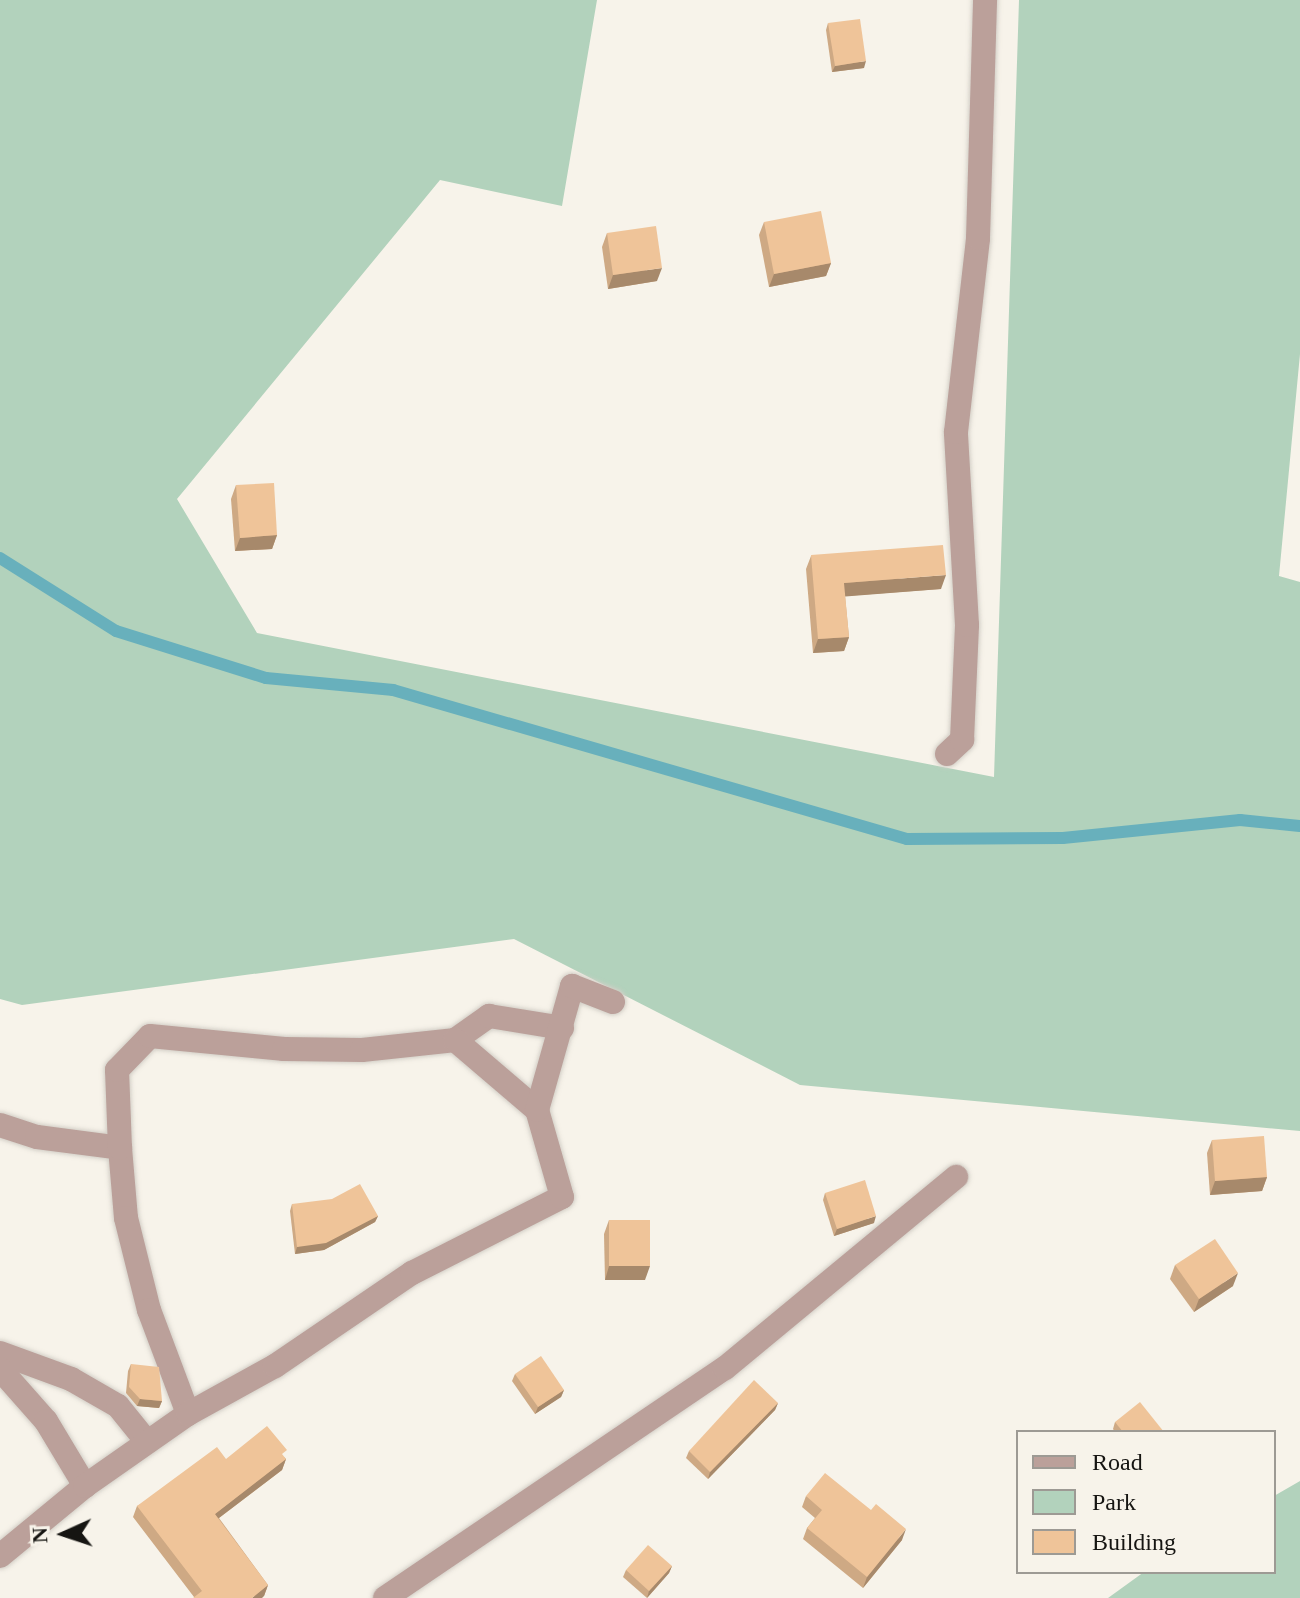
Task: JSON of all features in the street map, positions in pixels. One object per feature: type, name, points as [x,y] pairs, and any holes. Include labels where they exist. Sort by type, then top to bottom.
[{"type":"street","points":[[947,754],[962,740],[967,625],[956,432],[978,238],[985,0]]},
{"type":"street","points":[[0,1556],[85,1486],[188,1414],[275,1366],[412,1273],[562,1197],[537,1110],[572,986],[613,1002]]},
{"type":"street","points":[[188,1414],[149,1310],[126,1218],[117,1070],[150,1036],[284,1049],[362,1050],[455,1040],[489,1016],[562,1028]]},
{"type":"street","points":[[455,1040],[537,1110]]},
{"type":"street","points":[[0,1125],[37,1137],[120,1148]]},
{"type":"street","points":[[385,1598],[725,1368],[956,1177]]},
{"type":"street","points":[[0,1353],[71,1379],[118,1406],[147,1442]]},
{"type":"street","points":[[0,1369],[46,1421],[85,1486]]},
{"type":"green space","points":[[0,0],[597,0],[562,206],[440,180],[177,499],[257,633],[994,777],[1019,0],[1300,0],[1300,354],[1279,576],[1300,582],[1300,1131],[800,1085],[514,939],[22,1005],[0,999]]},
{"type":"green space","points":[[1300,1481],[1300,1598],[1108,1598],[1141,1574],[1276,1574],[1276,1495]]},
{"type":"building","points":[[860,19],[866,61],[835,66],[828,23]]},
{"type":"building","points":[[821,211],[831,263],[774,274],[764,222]]},
{"type":"building","points":[[656,226],[662,268],[613,275],[607,233]]},
{"type":"building","points":[[274,483],[277,535],[240,538],[236,485]]},
{"type":"building","points":[[943,545],[946,575],[844,583],[849,637],[818,639],[811,555]]},
{"type":"building","points":[[1264,1136],[1267,1177],[1215,1181],[1212,1140]]},
{"type":"building","points":[[865,1180],[876,1216],[837,1229],[825,1193]]},
{"type":"building","points":[[360,1184],[378,1216],[326,1243],[297,1247],[292,1204],[332,1199]]},
{"type":"building","points":[[609,1220],[650,1220],[650,1266],[609,1266]]},
{"type":"building","points":[[1215,1239],[1238,1273],[1199,1299],[1175,1265]]},
{"type":"building","points":[[541,1356],[564,1390],[538,1407],[515,1374]]},
{"type":"building","points":[[131,1364],[159,1367],[162,1401],[140,1399],[129,1387]]},
{"type":"building","points":[[754,1380],[778,1403],[710,1472],[689,1451]]},
{"type":"building","points":[[1140,1402],[1162,1430],[1121,1430],[1115,1422]]},
{"type":"building","points":[[267,1426],[287,1450],[282,1454],[286,1459],[215,1514],[268,1585],[252,1598],[193,1598],[202,1591],[137,1506],[217,1447],[226,1459]]},
{"type":"building","points":[[825,1473],[871,1510],[876,1504],[906,1529],[867,1577],[807,1528],[822,1510],[806,1496]]},
{"type":"building","points":[[648,1545],[672,1566],[649,1591],[626,1570]]},
{"type":"waterway","points":[[0,558],[116,631],[266,678],[393,690],[907,839],[1063,838],[1240,820],[1300,826]]}]
